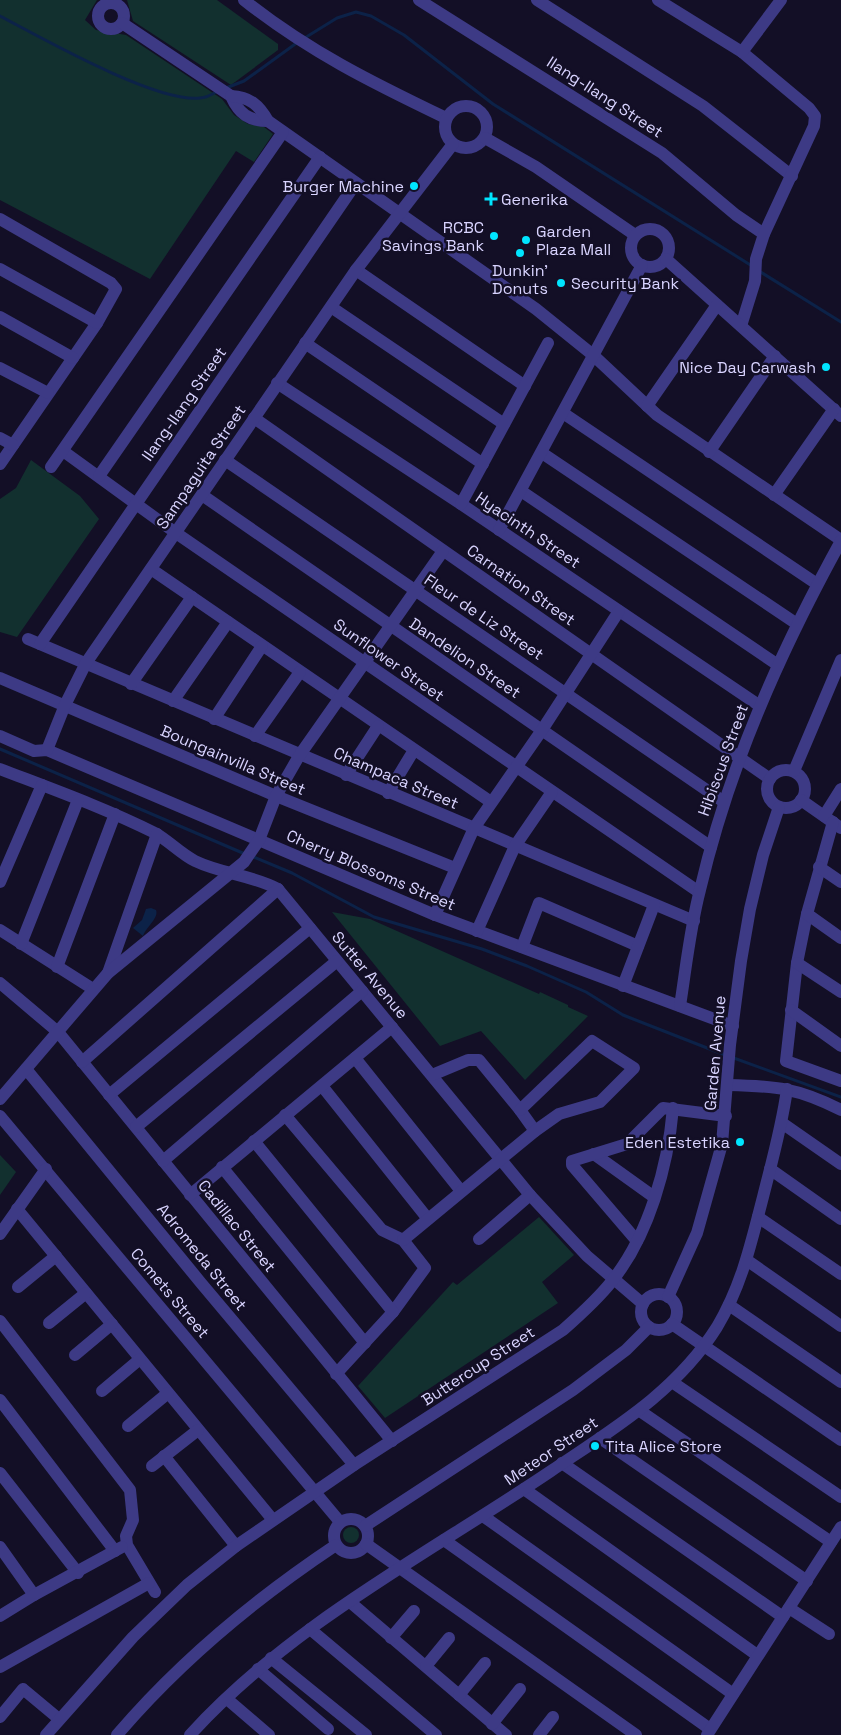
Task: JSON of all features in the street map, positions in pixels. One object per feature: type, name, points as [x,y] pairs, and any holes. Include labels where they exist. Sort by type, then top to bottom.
[{"type":"street","points":[[244,0],[317,52],[362,78],[446,118]]},
{"type":"street","name":"Ilang-Ilang Street","points":[[419,0],[662,154],[736,215],[764,234]]},
{"type":"street","points":[[537,0],[703,106],[792,176]]},
{"type":"street","points":[[658,0],[742,52],[809,108],[815,116],[814,126],[764,234],[756,259],[755,281],[741,326]]},
{"type":"street","points":[[742,52],[781,0]]},
{"type":"street","points":[[119,3],[123,13],[122,23],[113,29],[103,26],[99,22],[98,17],[102,7],[119,3]]},
{"type":"street","points":[[122,23],[230,95],[245,97],[261,108],[268,121],[283,132],[521,298],[593,355],[647,406],[709,452],[841,540]]},
{"type":"street","points":[[459,106],[476,108],[483,113],[487,121],[485,138],[478,145],[470,148],[460,148],[453,144],[445,131],[446,118],[459,106]]},
{"type":"street","points":[[51,468],[283,132]]},
{"type":"street","points":[[485,138],[536,167],[636,235]]},
{"type":"street","name":"Sampaguita Street","points":[[47,750],[65,705],[86,664],[356,270],[453,144]]},
{"type":"street","points":[[99,476],[320,158]]},
{"type":"street","name":"Ilang-Ilang Street","points":[[40,644],[356,183]]},
{"type":"street","points":[[0,219],[111,282],[116,289],[97,323],[0,464]]},
{"type":"street","points":[[648,229],[662,233],[669,246],[666,260],[655,267],[642,265],[635,260],[631,252],[632,243],[636,235],[648,229]]},
{"type":"street","points":[[666,260],[837,412],[774,496]]},
{"type":"street","points":[[499,530],[642,265]]},
{"type":"street","points":[[0,270],[97,323]]},
{"type":"street","points":[[356,270],[525,386]]},
{"type":"street","points":[[647,406],[717,305]]},
{"type":"street","points":[[331,306],[504,424]]},
{"type":"street","points":[[0,318],[73,358]]},
{"type":"street","points":[[305,343],[483,464]]},
{"type":"street","points":[[461,504],[548,343]]},
{"type":"street","points":[[709,452],[775,356]]},
{"type":"street","points":[[0,368],[48,393]]},
{"type":"street","name":"Hyacinth Street","points":[[277,383],[461,504],[760,706]]},
{"type":"street","points":[[563,413],[817,584]]},
{"type":"street","name":"Carnation Street","points":[[254,418],[739,755],[770,779]]},
{"type":"street","points":[[0,438],[13,445]]},
{"type":"street","name":"Sunflower Street","points":[[63,451],[176,533],[699,892]]},
{"type":"street","points":[[542,452],[797,624]]},
{"type":"street","name":"Fleur de Liz Street","points":[[226,460],[724,802]]},
{"type":"street","points":[[521,491],[778,665]]},
{"type":"street","name":"Dandelion Street","points":[[202,495],[390,627],[711,847]]},
{"type":"street","name":"Hibiscus Street","points":[[680,1006],[699,892],[739,755],[797,624],[841,540]]},
{"type":"street","points":[[0,1099],[108,973],[244,862],[257,843],[276,796],[299,756],[443,551]]},
{"type":"street","points":[[151,569],[491,802]]},
{"type":"street","points":[[131,684],[192,597]]},
{"type":"street","points":[[435,915],[474,828],[567,693],[619,610]]},
{"type":"street","points":[[173,701],[228,622]]},
{"type":"street","name":"Champaca Street","points":[[28,639],[299,756],[694,921]]},
{"type":"street","points":[[214,719],[262,646]]},
{"type":"street","points":[[794,771],[841,660]]},
{"type":"street","points":[[255,736],[300,672]]},
{"type":"street","name":"Boungainvilla Street","points":[[0,678],[276,796],[455,868]]},
{"type":"street","points":[[346,775],[378,726]]},
{"type":"street","name":"Cherry Blossoms Street","points":[[0,736],[34,751],[47,750],[257,843],[477,932],[733,1026]]},
{"type":"street","points":[[388,793],[414,750]]},
{"type":"street","name":"Sutter Avenue","points":[[0,769],[115,814],[157,834],[194,861],[261,880],[278,888],[530,1195],[587,1256],[643,1304]]},
{"type":"street","points":[[782,770],[794,771],[804,782],[804,794],[795,805],[779,806],[768,795],[770,779],[782,770]]},
{"type":"street","points":[[0,882],[42,785]]},
{"type":"street","points":[[841,789],[807,914],[797,963],[786,1061],[841,1081]]},
{"type":"street","points":[[477,932],[515,846],[552,792]]},
{"type":"street","points":[[21,944],[78,800]]},
{"type":"street","points":[[801,800],[832,822]]},
{"type":"street","name":"Garden Avenue","points":[[668,1297],[687,1259],[707,1205],[722,1144],[726,1116],[730,1045],[750,909],[763,855],[779,806]]},
{"type":"street","points":[[57,967],[115,814]]},
{"type":"street","points":[[108,973],[157,834]]},
{"type":"street","points":[[819,867],[841,882]]},
{"type":"street","points":[[82,1062],[278,888]]},
{"type":"street","points":[[522,947],[539,903],[638,946]]},
{"type":"street","points":[[623,986],[654,905]]},
{"type":"street","points":[[807,914],[841,938]]},
{"type":"street","points":[[109,1095],[310,928]]},
{"type":"street","points":[[0,930],[93,989]]},
{"type":"street","points":[[136,1127],[337,961]]},
{"type":"street","points":[[797,963],[841,992]]},
{"type":"street","name":"Cadillac Street","points":[[2,989],[58,1032],[392,1441]]},
{"type":"street","points":[[163,1161],[362,991]]},
{"type":"street","points":[[791,1010],[841,1046]]},
{"type":"street","points":[[190,1194],[392,1027]]},
{"type":"street","points":[[403,1240],[535,1131],[559,1114],[600,1102],[634,1068],[592,1041],[520,1110]]},
{"type":"street","points":[[355,1058],[461,1192]]},
{"type":"street","points":[[432,1075],[468,1060],[478,1060],[535,1131]]},
{"type":"street","name":"Adromeda Street","points":[[26,1069],[201,1283],[354,1465]]},
{"type":"street","points":[[728,1085],[776,1086],[816,1097],[841,1110]]},
{"type":"street","points":[[322,1086],[428,1219]]},
{"type":"street","name":"Meteor Street","points":[[195,1734],[226,1699],[271,1658],[310,1629],[399,1569],[483,1516],[640,1411],[688,1366],[729,1305],[748,1261],[782,1123],[787,1089]]},
{"type":"street","points":[[637,1242],[572,1165],[574,1160],[626,1144],[663,1108],[726,1116]]},
{"type":"street","name":"Buttercup Street","points":[[46,1735],[133,1636],[187,1586],[236,1546],[354,1465],[563,1330],[582,1314],[613,1280],[637,1242],[654,1197],[670,1140],[673,1108]]},
{"type":"street","points":[[285,1115],[382,1230],[403,1240],[425,1268],[393,1312],[336,1374]]},
{"type":"street","name":"Comets Street","points":[[0,1116],[46,1168],[340,1522]]},
{"type":"street","points":[[782,1123],[841,1164]]},
{"type":"street","points":[[254,1141],[393,1312]]},
{"type":"street","points":[[594,1154],[654,1197]]},
{"type":"street","points":[[222,1167],[364,1343]]},
{"type":"street","points":[[0,1234],[46,1168]]},
{"type":"street","points":[[770,1169],[841,1219]]},
{"type":"street","points":[[479,1240],[530,1195]]},
{"type":"street","points":[[17,1209],[273,1520]]},
{"type":"street","points":[[758,1217],[841,1274]]},
{"type":"street","points":[[18,1287],[56,1256]]},
{"type":"street","points":[[748,1261],[841,1326]]},
{"type":"street","points":[[49,1323],[86,1293]]},
{"type":"street","points":[[654,1295],[668,1297],[676,1310],[672,1324],[661,1330],[649,1327],[642,1317],[643,1304],[654,1295]]},
{"type":"street","points":[[729,1305],[841,1382]]},
{"type":"street","points":[[0,1321],[5,1338],[130,1490],[133,1520],[126,1536],[127,1545],[152,1587],[0,1667]]},
{"type":"street","points":[[75,1355],[112,1324]]},
{"type":"street","points":[[672,1324],[841,1440]]},
{"type":"street","points":[[365,1526],[573,1390],[626,1350],[649,1327]]},
{"type":"street","points":[[102,1391],[140,1359]]},
{"type":"street","points":[[672,1382],[841,1497]]},
{"type":"street","points":[[128,1426],[168,1393]]},
{"type":"street","points":[[0,1400],[115,1551]]},
{"type":"street","points":[[640,1411],[832,1542]]},
{"type":"street","points":[[152,1466],[198,1430]]},
{"type":"street","points":[[600,1438],[807,1581]]},
{"type":"street","points":[[164,1456],[236,1546]]},
{"type":"street","points":[[562,1463],[786,1613],[829,1634]]},
{"type":"street","points":[[0,1473],[78,1573]]},
{"type":"street","points":[[524,1489],[757,1655]]},
{"type":"street","points":[[483,1516],[733,1694]]},
{"type":"street","points":[[356,1520],[365,1526],[368,1535],[366,1544],[355,1552],[348,1553],[336,1545],[335,1529],[340,1522],[356,1520]]},
{"type":"street","points":[[444,1540],[708,1732],[841,1527]]},
{"type":"street","points":[[366,1544],[636,1735]]},
{"type":"street","points":[[0,1616],[34,1595],[127,1545]]},
{"type":"street","points":[[118,1735],[165,1682],[195,1653],[270,1591],[336,1545]]},
{"type":"street","points":[[0,1547],[34,1595]]},
{"type":"street","points":[[350,1602],[506,1735]]},
{"type":"street","points":[[391,1638],[414,1611]]},
{"type":"street","points":[[310,1629],[436,1735]]},
{"type":"street","points":[[426,1666],[449,1638]]},
{"type":"street","points":[[271,1658],[366,1735]]},
{"type":"street","points":[[459,1696],[485,1663]]},
{"type":"street","points":[[258,1669],[326,1732],[341,1714]]},
{"type":"street","points":[[0,1717],[23,1689],[59,1719]]},
{"type":"street","points":[[492,1724],[520,1689]]},
{"type":"street","points":[[226,1699],[269,1735]]},
{"type":"street","points":[[539,1735],[553,1717]]},
{"type":"green space","points":[[0,0],[97,0],[85,20],[96,30],[126,35],[222,99],[234,115],[248,124],[264,127],[273,134],[254,162],[236,151],[150,279],[0,200]]},
{"type":"green space","points":[[127,0],[217,0],[278,44],[278,50],[231,85],[133,21]]},
{"type":"green space","points":[[31,460],[80,496],[99,519],[17,637],[0,632],[0,499],[16,488]]},
{"type":"green space","points":[[332,912],[370,919],[539,994],[540,992],[588,1016],[525,1080],[481,1031],[440,1046]]},
{"type":"green space","points":[[0,1155],[16,1172],[0,1195]]},
{"type":"green space","points":[[539,1217],[574,1255],[542,1282],[558,1303],[385,1418],[358,1386],[453,1282],[457,1285]]},
{"type":"green space","points":[[351,1527],[359,1535],[351,1543],[343,1535]]},
{"type":"water","points":[[146,909],[156,910],[156,916],[143,936],[133,928],[142,920]]},
{"type":"waterway","points":[[303,39],[337,18],[356,12],[371,16],[404,35],[493,104],[752,266]]},
{"type":"waterway","points":[[0,16],[99,67],[156,90],[180,97],[200,98],[207,97],[218,91]]},
{"type":"waterway","points":[[226,88],[244,81],[298,42]]},
{"type":"waterway","points":[[759,271],[841,322]]},
{"type":"waterway","points":[[0,749],[245,854]]},
{"type":"waterway","points":[[251,856],[292,873],[374,917],[482,949],[527,966],[586,992],[623,1015],[725,1055]]},
{"type":"waterway","points":[[731,1057],[841,1097]]},
{"type":"place","name":"Burger Machine","points":[[414,186]]},
{"type":"place","name":"Generika","points":[[491,199]]},
{"type":"place","name":"RCBC Savings Bank","points":[[494,236]]},
{"type":"place","name":"Garden Plaza Mall","points":[[526,240]]},
{"type":"place","name":"Dunkin' Donuts","points":[[520,253]]},
{"type":"place","name":"Security Bank","points":[[561,283]]},
{"type":"place","name":"Nice Day Carwash","points":[[826,367]]},
{"type":"place","name":"Eden Estetika","points":[[740,1142]]},
{"type":"place","name":"Tita Alice Store","points":[[595,1446]]}]
